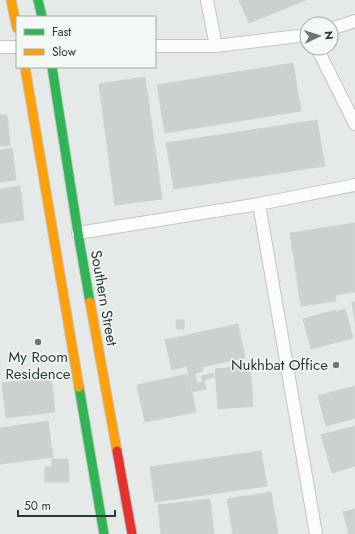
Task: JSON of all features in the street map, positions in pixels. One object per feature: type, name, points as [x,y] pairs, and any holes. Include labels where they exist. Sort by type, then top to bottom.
[{"type":"main road","points":[[11,0],[16,23]]},
{"type":"main road","points":[[38,0],[42,16]]},
{"type":"main road","points":[[25,68],[104,534]]},
{"type":"main road","name":"Southern Street","points":[[52,68],[78,232],[132,534]]},
{"type":"street","points":[[207,0],[216,46]]},
{"type":"street","points":[[339,26],[355,21]]},
{"type":"street","points":[[156,46],[216,46],[299,36]]},
{"type":"street","points":[[0,47],[16,47]]},
{"type":"street","points":[[321,56],[355,124]]},
{"type":"street","points":[[78,232],[259,204],[355,185]]},
{"type":"street","points":[[259,204],[316,534]]},
{"type":"building","points":[[239,0],[306,0],[249,23]]},
{"type":"building","points":[[293,63],[301,111],[165,133],[157,85]]},
{"type":"building","points":[[145,77],[162,199],[115,205],[99,84]]},
{"type":"building","points":[[0,115],[7,115],[10,145],[0,146]]},
{"type":"building","points":[[317,120],[325,166],[174,189],[166,143]]},
{"type":"building","points":[[12,148],[16,180],[0,182],[0,150]]},
{"type":"building","points":[[20,186],[24,220],[0,223],[0,189]]},
{"type":"building","points":[[355,223],[355,292],[335,295],[336,301],[301,306],[290,233]]},
{"type":"building","points":[[352,302],[355,302],[355,322]]},
{"type":"building","points":[[345,309],[353,338],[311,349],[303,319],[335,310],[336,312]]},
{"type":"building","points":[[176,320],[184,320],[184,329],[177,329]]},
{"type":"building","points":[[238,324],[245,358],[202,367],[203,371],[195,373],[197,383],[203,382],[201,376],[213,373],[214,377],[204,380],[206,389],[193,392],[187,366],[172,370],[165,340]]},
{"type":"building","points":[[250,366],[253,406],[218,409],[215,369]]},
{"type":"building","points":[[188,374],[196,412],[145,422],[137,385]]},
{"type":"building","points":[[51,377],[55,412],[6,418],[2,383]]},
{"type":"building","points":[[355,386],[355,418],[326,426],[318,396]]},
{"type":"building","points":[[48,421],[53,457],[0,464],[0,428]]},
{"type":"building","points":[[355,426],[355,466],[332,473],[321,435]]},
{"type":"building","points":[[261,451],[267,486],[155,502],[150,467]]},
{"type":"building","points":[[52,459],[68,459],[69,482],[45,482],[45,467],[52,466]]},
{"type":"building","points":[[271,492],[278,534],[233,534],[227,499]]},
{"type":"building","points":[[210,499],[214,534],[161,534],[158,505]]},
{"type":"building","points":[[355,509],[355,534],[349,534],[343,512]]},
{"type":"traffic: fast","points":[[38,0],[42,16]]},
{"type":"traffic: fast","points":[[52,68],[90,302]]},
{"type":"traffic: fast","points":[[79,387],[104,534]]},
{"type":"traffic: slow","points":[[11,0],[16,23]]},
{"type":"traffic: slow","points":[[25,68],[79,387]]},
{"type":"traffic: slow","points":[[90,302],[117,451]]},
{"type":"traffic: jam","points":[[117,451],[132,534]]},
{"type":"place","name":"My Room Residence","points":[[38,342]]},
{"type":"place","name":"Nukhbat Office","points":[[336,365]]}]
